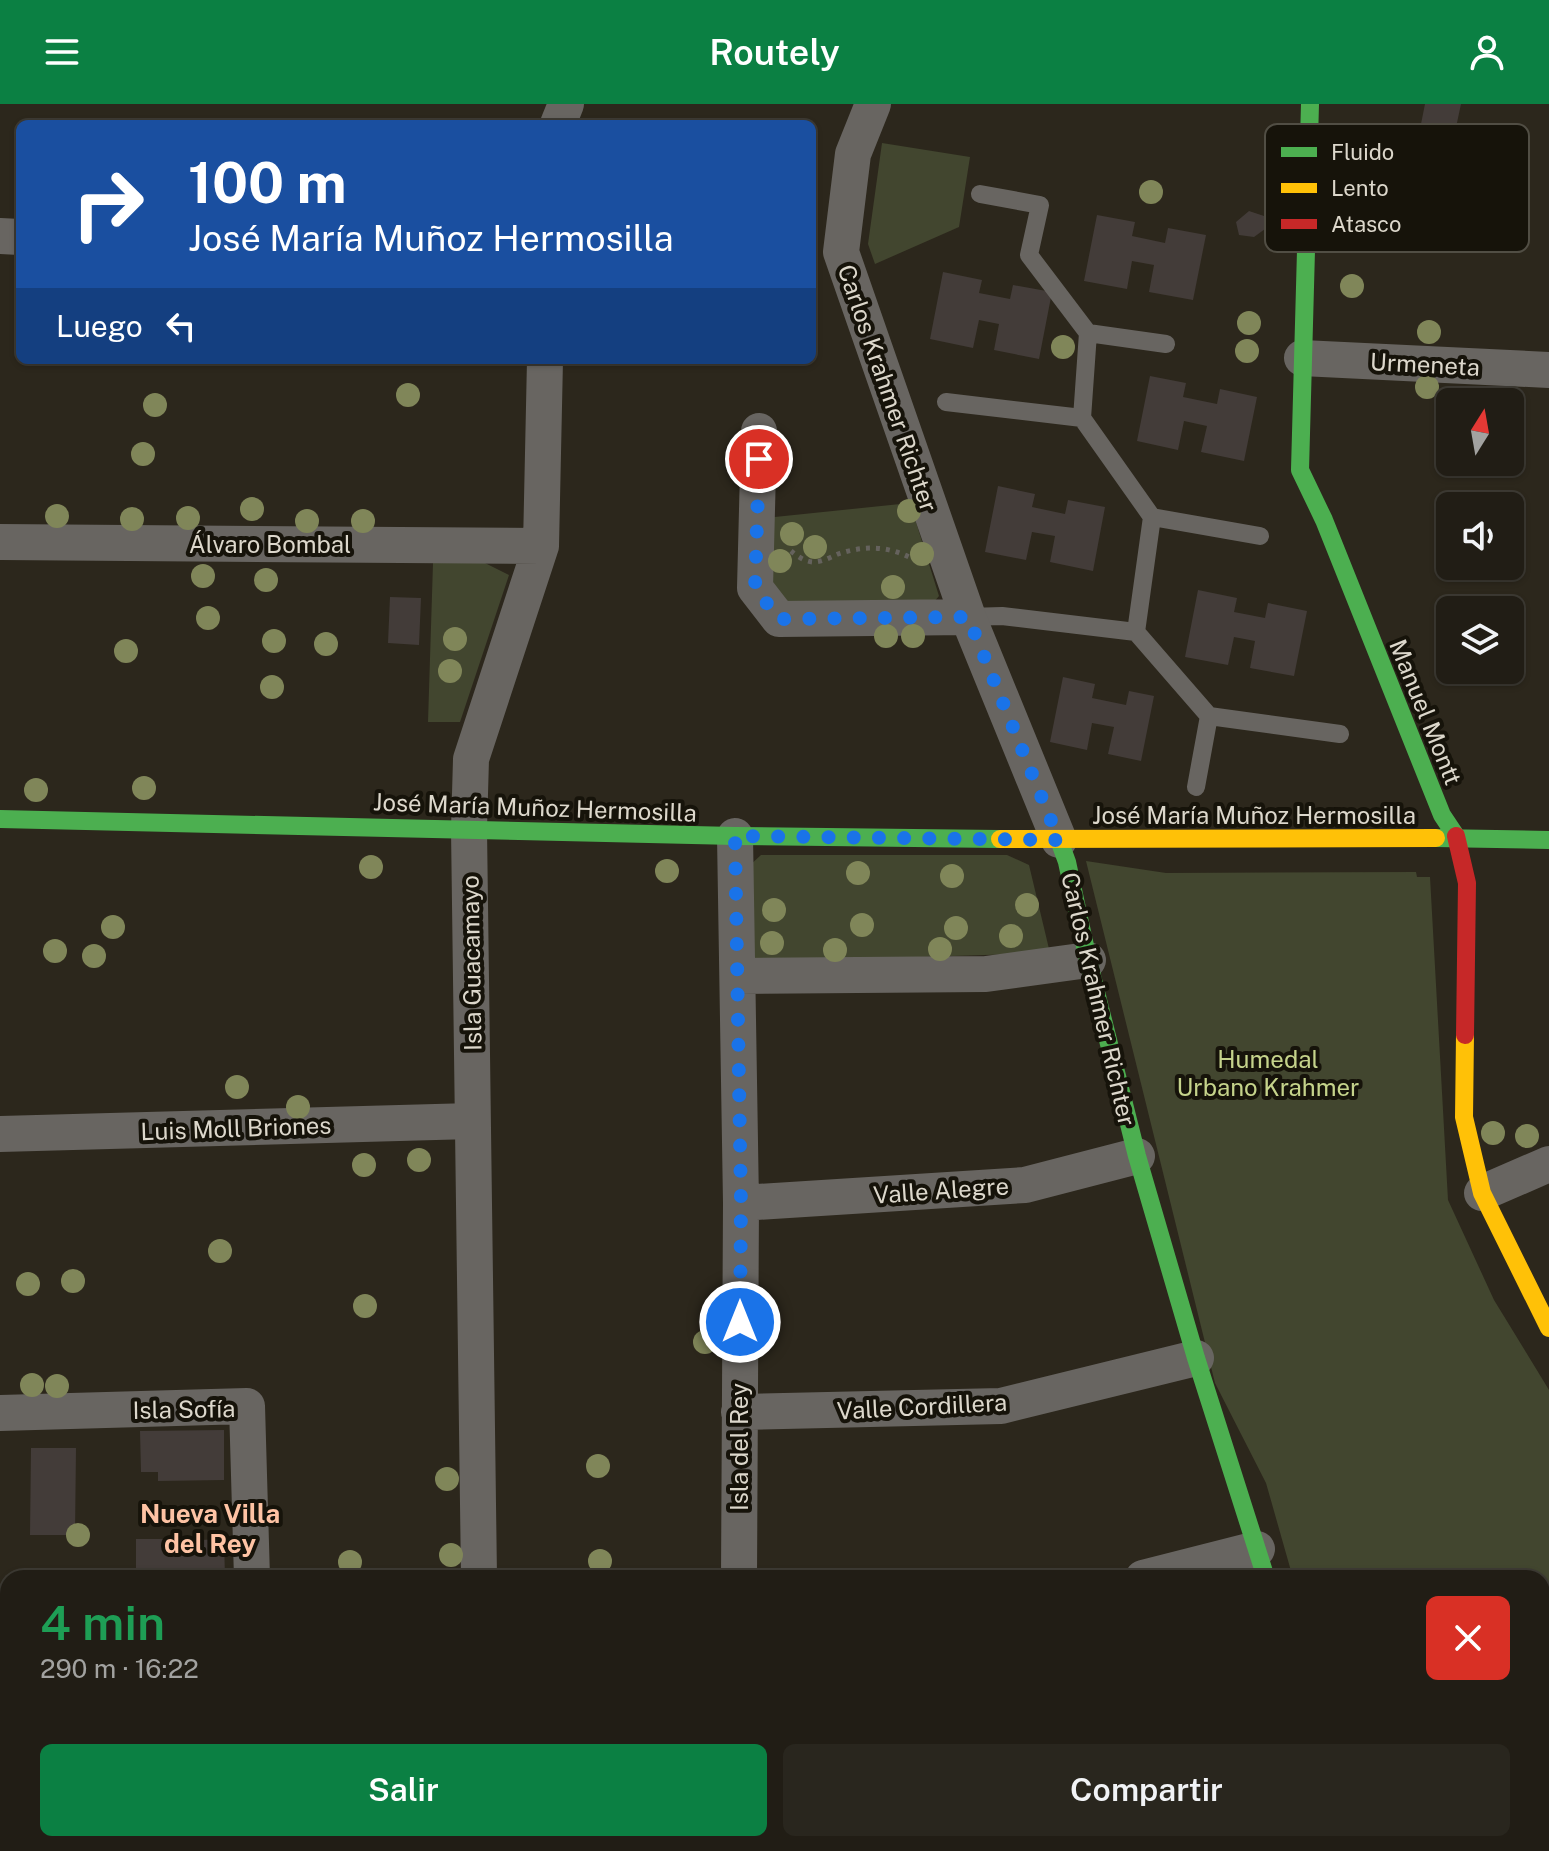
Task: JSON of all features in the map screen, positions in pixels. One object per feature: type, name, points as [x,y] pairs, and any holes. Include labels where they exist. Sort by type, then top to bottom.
[{"type":"street","name":"Carlos Krahmer Richter","points":[[873,104],[853,154],[826,250],[1067,862],[1137,1156],[1196,1358],[1261,1563]]},
{"type":"street","name":"Manuel Montt","points":[[1307,252],[1300,470],[1324,520],[1442,815],[1457,838],[1467,883],[1464,1117],[1482,1193],[1549,1328]]},
{"type":"street","name":"Urmeneta","points":[[1302,358],[1549,370]]},
{"type":"street","name":"Isla Guacamayo","points":[[479,1570],[469,829],[471,759],[541,546],[545,364]]},
{"type":"street","points":[[759,431],[755,588],[779,619],[968,617]]},
{"type":"street","name":"Álvaro Bombal","points":[[0,542],[541,546]]},
{"type":"street","name":"José María Muñoz Hermosilla","points":[[0,819],[735,836],[1059,840],[1549,840]]},
{"type":"street","name":"Isla del Rey","points":[[735,836],[741,1203],[739,1570]]},
{"type":"street","points":[[738,976],[986,974],[1088,960]]},
{"type":"street","name":"Luis Moll Briones","points":[[0,1134],[472,1121]]},
{"type":"street","name":"Valle Alegre","points":[[741,1203],[1025,1185],[1137,1156]]},
{"type":"street","points":[[1482,1193],[1549,1164]]},
{"type":"street","name":"Valle Cordillera","points":[[739,1412],[1001,1406],[1196,1358]]},
{"type":"street","name":"Isla Sofía","points":[[0,1413],[247,1406],[252,1570]]},
{"type":"street","points":[[1206,1570],[1261,1563]]},
{"type":"lane","points":[[980,194],[1040,205],[1029,255],[1088,333],[1082,418],[1152,517],[1136,632]]},
{"type":"lane","points":[[1088,333],[1166,344]]},
{"type":"lane","points":[[946,402],[1082,418]]},
{"type":"lane","points":[[1152,517],[1260,536]]},
{"type":"lane","points":[[968,617],[1002,616],[1136,632],[1209,716],[1340,734]]},
{"type":"lane","points":[[1196,787],[1209,716]]},
{"type":"path","points":[[758,542],[766,541],[789,549],[800,558],[813,562],[841,553],[879,547],[894,549],[919,565]]},
{"type":"green space","points":[[882,143],[970,157],[959,227],[875,264],[868,244]]},
{"type":"green space","points":[[910,503],[939,596],[928,609],[787,609],[767,577],[765,518]]},
{"type":"green space","points":[[433,563],[485,563],[509,575],[460,722],[428,722]]},
{"type":"green space","points":[[761,855],[1007,855],[1029,865],[1050,953],[752,962],[748,867]]},
{"type":"green space","name":"Humedal Urbano Krahmer","points":[[1086,861],[1166,873],[1416,872],[1417,877],[1430,877],[1448,1200],[1494,1300],[1549,1390],[1549,1570],[1291,1570],[1266,1483],[1215,1383]]},
{"type":"building","points":[[1425,104],[1461,104],[1457,124],[1421,124]]},
{"type":"building","points":[[1249,211],[1264,216],[1265,229],[1254,237],[1239,235],[1236,222]]},
{"type":"building","points":[[1097,215],[1135,222],[1132,236],[1165,243],[1168,228],[1206,235],[1193,300],[1149,292],[1154,265],[1132,261],[1127,289],[1084,281]]},
{"type":"building","points":[[943,272],[982,280],[979,293],[1010,299],[1013,285],[1052,292],[1039,359],[994,350],[999,324],[979,320],[973,348],[930,339]]},
{"type":"building","points":[[1150,376],[1186,383],[1183,397],[1217,404],[1220,389],[1257,397],[1244,461],[1201,452],[1207,426],[1184,421],[1178,450],[1137,441]]},
{"type":"building","points":[[998,486],[1035,494],[1032,507],[1065,514],[1068,500],[1105,507],[1093,571],[1050,562],[1055,536],[1032,532],[1026,560],[985,552]]},
{"type":"building","points":[[1198,590],[1237,598],[1234,612],[1265,618],[1268,603],[1307,611],[1294,676],[1250,668],[1255,641],[1234,637],[1228,665],[1185,657]]},
{"type":"building","points":[[390,597],[421,598],[419,645],[388,643]]},
{"type":"building","points":[[1063,677],[1095,684],[1092,698],[1126,705],[1129,691],[1154,696],[1141,761],[1108,754],[1114,727],[1092,723],[1087,750],[1050,742]]},
{"type":"building","points":[[224,1430],[224,1480],[158,1481],[158,1472],[141,1472],[140,1431]]},
{"type":"building","points":[[31,1448],[76,1448],[75,1535],[30,1535]]},
{"type":"building","points":[[136,1539],[167,1539],[167,1552],[199,1551],[199,1540],[224,1539],[225,1570],[136,1570]]},
{"type":"traffic: fast","points":[[1309,124],[1310,104]]},
{"type":"traffic: fast","points":[[1306,252],[1300,470],[1324,520],[1442,815],[1456,836]]},
{"type":"traffic: fast","points":[[0,819],[1000,839]]},
{"type":"traffic: fast","points":[[1436,838],[1549,840]]},
{"type":"traffic: fast","points":[[1059,840],[1067,862],[1137,1156],[1196,1358],[1263,1570]]},
{"type":"traffic: slow","points":[[1000,839],[1436,838]]},
{"type":"traffic: slow","points":[[1465,1035],[1464,1117],[1482,1193],[1549,1328]]},
{"type":"traffic: jam","points":[[1456,836],[1467,883],[1465,1035]]},
{"type":"district","name":"Nueva Villa del Rey","points":[[210,1528]]},
{"type":"route","points":[[740,1322],[735,836],[1059,840],[968,617],[779,619],[755,588],[759,459]]}]
